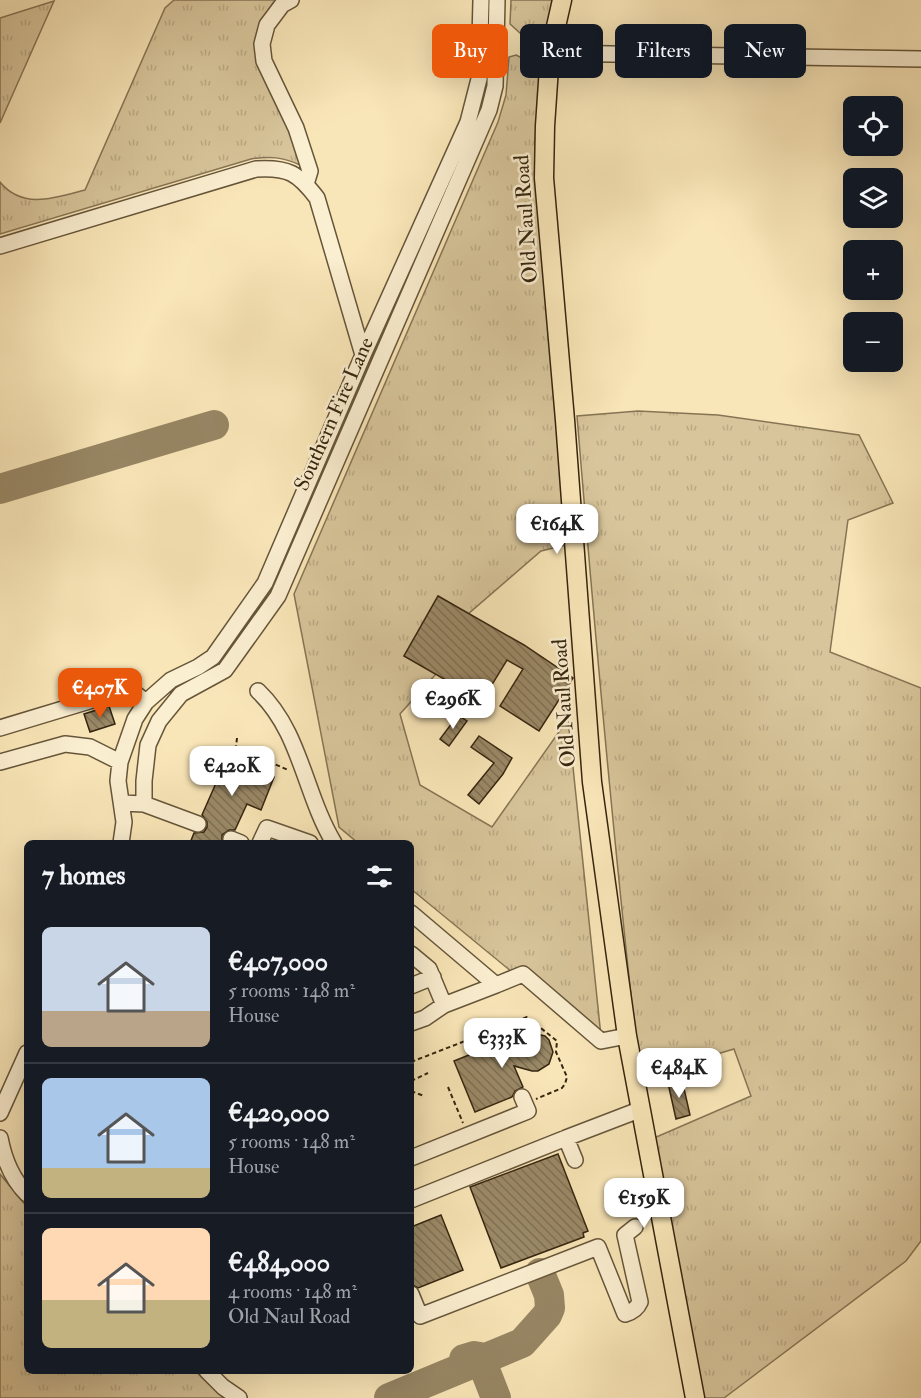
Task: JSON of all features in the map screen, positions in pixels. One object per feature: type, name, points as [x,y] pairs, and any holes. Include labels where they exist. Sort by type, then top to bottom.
[{"type":"main road","name":"Old Naul Road","points":[[557,24],[562,0]]},
{"type":"main road","name":"Old Naul Road","points":[[548,78],[544,178],[592,782],[639,1110],[648,1223],[695,1398]]},
{"type":"street","points":[[291,0],[282,5],[267,25],[262,44],[264,61],[296,128],[310,171],[306,184]]},
{"type":"street","points":[[121,840],[124,822],[118,781],[120,762],[132,727],[146,702],[171,680],[213,657],[265,583],[363,355],[468,122],[479,79],[481,0]]},
{"type":"street","name":"Southern Fire Lane","points":[[144,804],[148,745],[159,721],[181,694],[225,670],[278,596],[489,110],[495,86],[497,0]]},
{"type":"street","points":[[603,54],[921,59]]},
{"type":"street","points":[[0,246],[256,169],[275,168],[291,173],[306,184],[317,198],[363,355]]},
{"type":"street","points":[[258,691],[288,730],[333,840]]},
{"type":"street","points":[[0,728],[119,692],[136,694],[146,702]]},
{"type":"street","points":[[0,762],[65,744],[90,747],[120,762]]},
{"type":"street","points":[[122,803],[144,804],[198,824]]},
{"type":"street","points":[[261,840],[267,828],[301,840]]},
{"type":"street","points":[[414,916],[496,985]]},
{"type":"street","points":[[414,956],[429,969],[444,1005]]},
{"type":"street","points":[[414,1022],[425,1018],[444,1005],[523,974],[601,1041],[627,1036]]},
{"type":"street","points":[[414,985],[433,977]]},
{"type":"street","points":[[0,1113],[24,1060]]},
{"type":"street","points":[[414,1157],[528,1111],[523,1100]]},
{"type":"street","points":[[414,1199],[639,1110]]},
{"type":"street","points":[[0,1138],[7,1163],[16,1182],[24,1191]]},
{"type":"street","points":[[566,1138],[575,1160]]},
{"type":"street","points":[[414,1301],[420,1316],[598,1246],[625,1314],[629,1313],[637,1308],[640,1302],[625,1235],[648,1223]]},
{"type":"street","points":[[210,1374],[239,1398]]},
{"type":"path","points":[[237,738],[236,747],[288,770]]},
{"type":"path","points":[[260,758],[263,749]]},
{"type":"path","points":[[414,1061],[527,1017],[557,1041],[556,1052],[567,1077],[562,1088],[523,1100]]},
{"type":"path","points":[[414,1080],[428,1073]]},
{"type":"path","points":[[448,1087],[468,1135]]},
{"type":"path","points":[[414,1092],[424,1096]]},
{"type":"green space","points":[[174,0],[278,0],[273,3],[261,21],[300,165],[276,158],[251,159],[0,234],[0,182],[9,191],[29,199],[40,200],[85,190],[165,8]]},
{"type":"green space","points":[[511,0],[554,0],[549,24],[520,24],[520,33],[510,24]]},
{"type":"green space","points":[[54,1],[0,123],[0,18]]},
{"type":"green space","points":[[516,55],[520,57],[520,78],[541,78],[535,140],[566,545],[541,551],[468,614],[438,596],[404,656],[436,674],[400,714],[420,785],[492,827],[568,719],[602,1046],[414,891],[414,840],[354,840],[339,827],[294,594],[498,122],[506,95],[509,57]]},
{"type":"green space","points":[[638,411],[718,415],[859,435],[893,503],[848,520],[830,652],[921,688],[921,1241],[906,1261],[724,1398],[701,1398],[654,1138],[751,1096],[734,1049],[640,1077],[591,581],[577,416]]},
{"type":"green space","points":[[0,1174],[24,1203],[24,1374],[198,1374],[224,1398],[0,1398]]},
{"type":"building","points":[[438,596],[524,645],[573,678],[539,731],[500,706],[523,669],[507,660],[482,701],[404,656]]},
{"type":"building","points":[[109,706],[115,724],[90,732],[84,714]]},
{"type":"building","points":[[458,715],[467,721],[449,746],[440,739]]},
{"type":"building","points":[[479,736],[512,758],[503,774],[479,804],[468,795],[494,763],[471,747]]},
{"type":"building","points":[[222,752],[274,777],[261,810],[247,804],[235,830],[229,830],[222,835],[222,840],[191,840],[194,833],[204,832],[207,827],[207,822],[202,815],[220,774],[214,772]]},
{"type":"building","points":[[532,1033],[545,1036],[549,1040],[553,1052],[549,1064],[538,1071],[514,1066],[523,1087],[515,1091],[512,1097],[475,1112],[454,1061],[504,1041],[509,1053],[521,1038]]},
{"type":"building","points":[[682,1080],[690,1115],[676,1119],[668,1083]]},
{"type":"building","points":[[558,1154],[588,1231],[583,1233],[584,1237],[501,1268],[470,1187]]},
{"type":"building","points":[[441,1215],[463,1270],[418,1288],[414,1286],[414,1226]]},
{"type":"taxiway","points":[[0,489],[214,425]]},
{"type":"taxiway","points":[[389,1398],[522,1343],[547,1315],[550,1308],[549,1295],[540,1273]]},
{"type":"taxiway","points":[[464,1359],[480,1357],[496,1398]]}]
